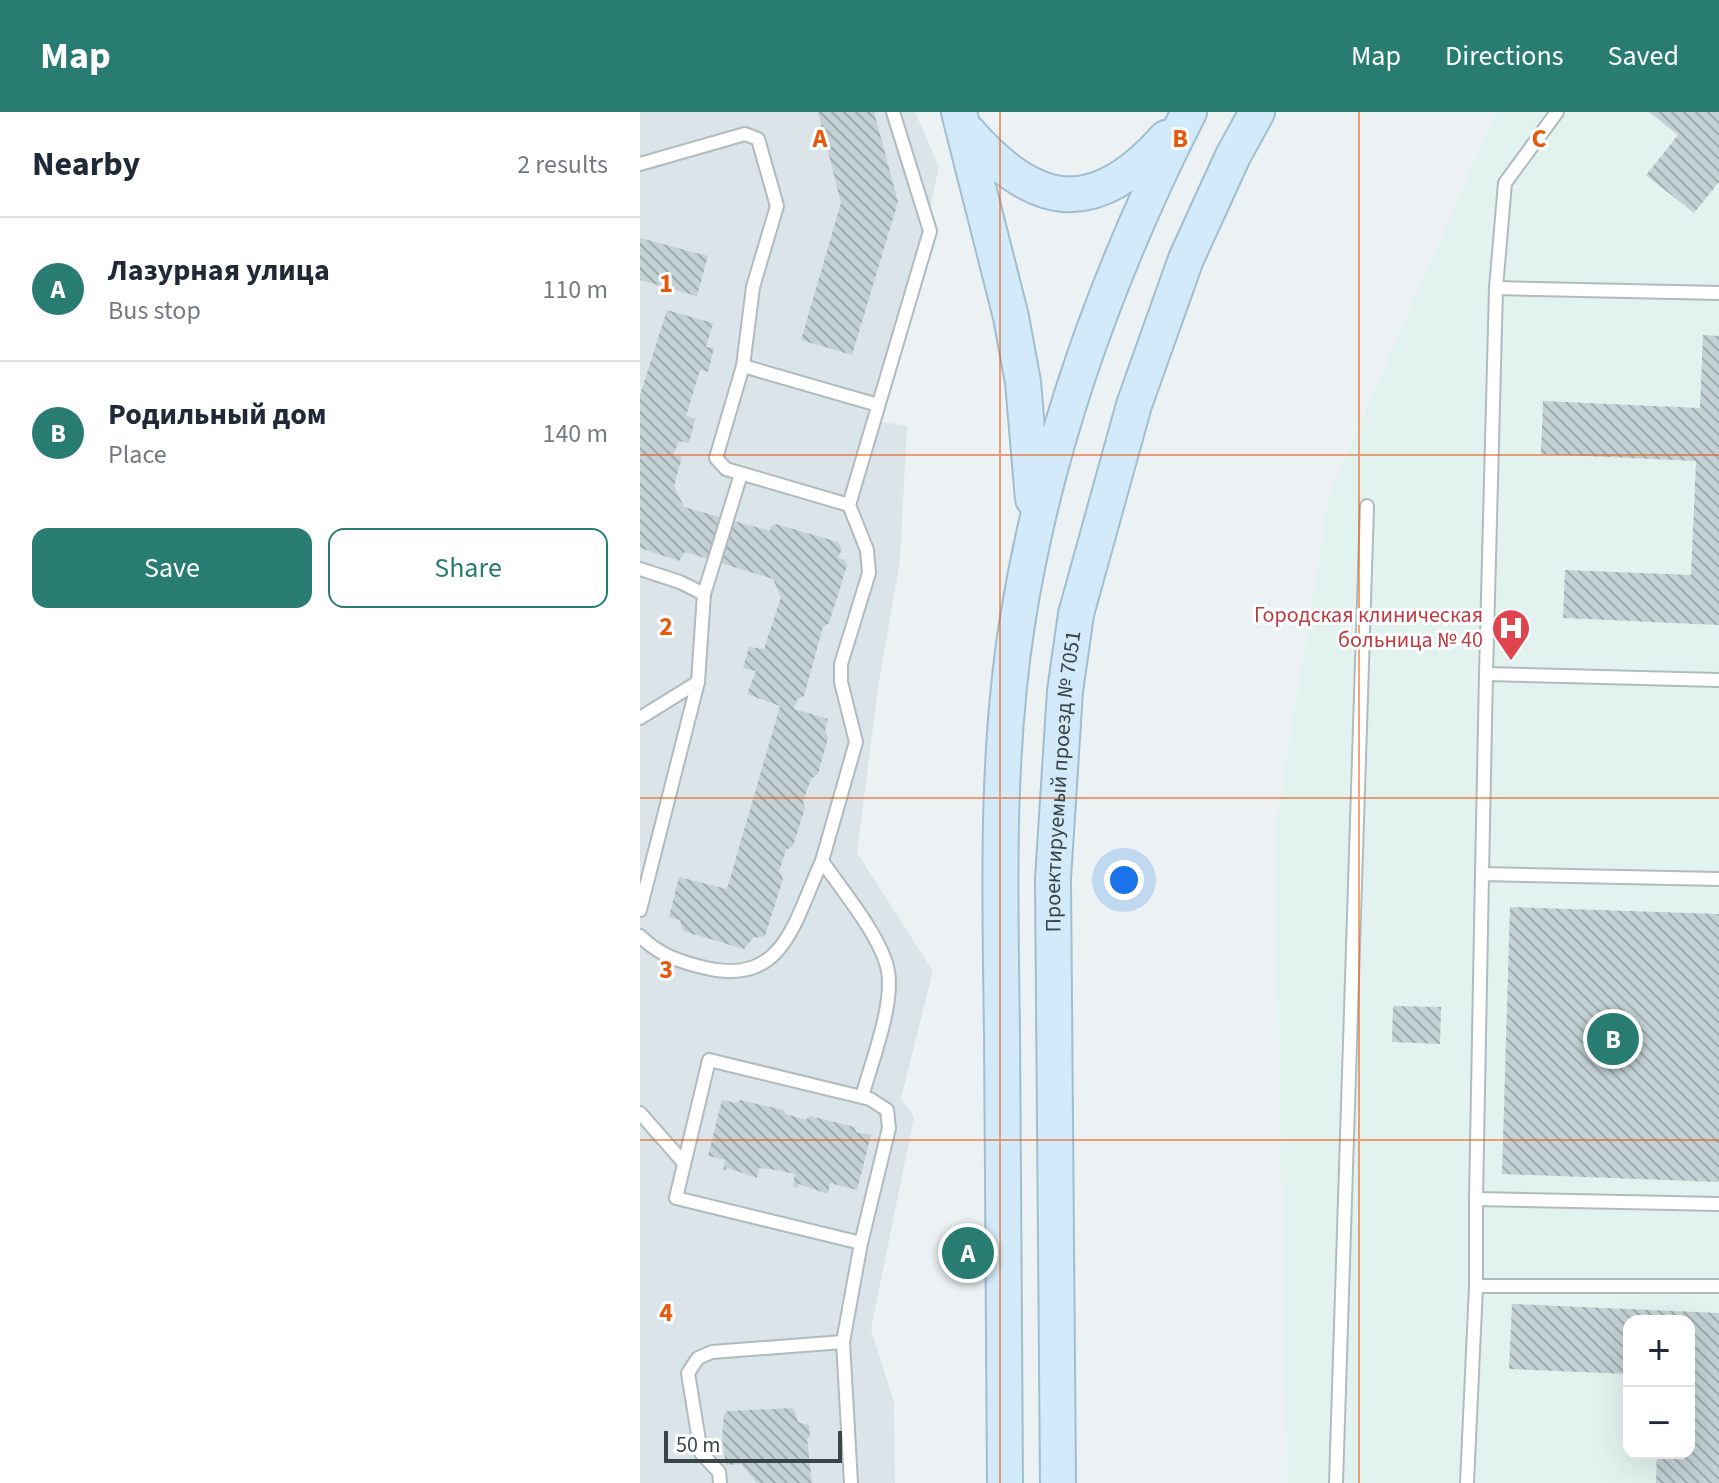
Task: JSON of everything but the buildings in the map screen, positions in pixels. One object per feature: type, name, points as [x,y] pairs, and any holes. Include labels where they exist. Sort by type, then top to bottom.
[{"type":"main road","name":"Проектируемый проезд № 7051","points":[[1058,1483],[1053,879],[1056,781],[1076,614],[1115,466],[1158,331],[1207,209],[1257,112]]},
{"type":"main road","points":[[962,120],[1002,169],[1021,181],[1042,190],[1080,194],[1116,183],[1132,172],[1189,113]]},
{"type":"main road","points":[[1005,1483],[1002,778],[1006,704],[1017,623],[1034,537],[1070,406],[1124,250],[1189,113]]},
{"type":"main road","points":[[962,120],[1023,382],[1032,453],[1034,537]]},
{"type":"main road","points":[[1058,1438],[1070,1483]]},
{"type":"lane","points":[[640,936],[653,949],[677,961],[712,969],[746,971],[766,965],[782,946],[822,861],[856,742],[841,682],[841,664],[869,573],[867,550],[849,505],[930,231],[893,112]]},
{"type":"lane","points":[[1467,1483],[1476,1286],[1496,288],[1505,183],[1557,112]]},
{"type":"lane","points":[[640,164],[745,134],[758,139],[777,198],[753,287],[743,366],[716,458],[719,465],[741,474],[849,505]]},
{"type":"lane","points":[[1496,288],[1719,293]]},
{"type":"lane","points":[[743,366],[878,405]]},
{"type":"lane","points":[[640,910],[698,682],[704,594],[741,474]]},
{"type":"lane","points":[[1336,1483],[1367,506]]},
{"type":"lane","points":[[640,569],[680,582],[704,594]]},
{"type":"lane","points":[[1486,674],[1719,680]]},
{"type":"lane","points":[[640,718],[698,682]]},
{"type":"lane","points":[[822,861],[878,947],[888,971],[887,999],[862,1097]]},
{"type":"lane","points":[[640,870],[652,863]]},
{"type":"lane","points":[[1482,874],[1719,879]]},
{"type":"lane","points":[[851,1483],[843,1342],[861,1243],[890,1119],[880,1103],[862,1097],[709,1060],[676,1198],[861,1243]]},
{"type":"lane","points":[[640,1113],[684,1163]]},
{"type":"lane","points":[[1476,1199],[1719,1204]]},
{"type":"lane","points":[[1476,1286],[1719,1286]]},
{"type":"lane","points":[[720,1483],[719,1472],[701,1453],[688,1373],[698,1358],[712,1352],[843,1342]]},
{"type":"shaded area","points":[[640,112],[915,112],[939,167],[882,422],[907,426],[900,560],[878,688],[857,853],[933,971],[901,1099],[914,1117],[871,1329],[894,1403],[895,1483],[640,1483]]},
{"type":"shaded area","name":"Городская клиническая больница № 40","points":[[1496,112],[1719,112],[1719,1483],[1287,1483],[1275,832],[1330,492]]},
{"type":"place","name":"Городская клиническая больница № 40","points":[[1511,662]]},
{"type":"place","name":"Родильный дом","points":[[1613,1039]]},
{"type":"place","name":"Лазурная улица","points":[[968,1253]]}]
